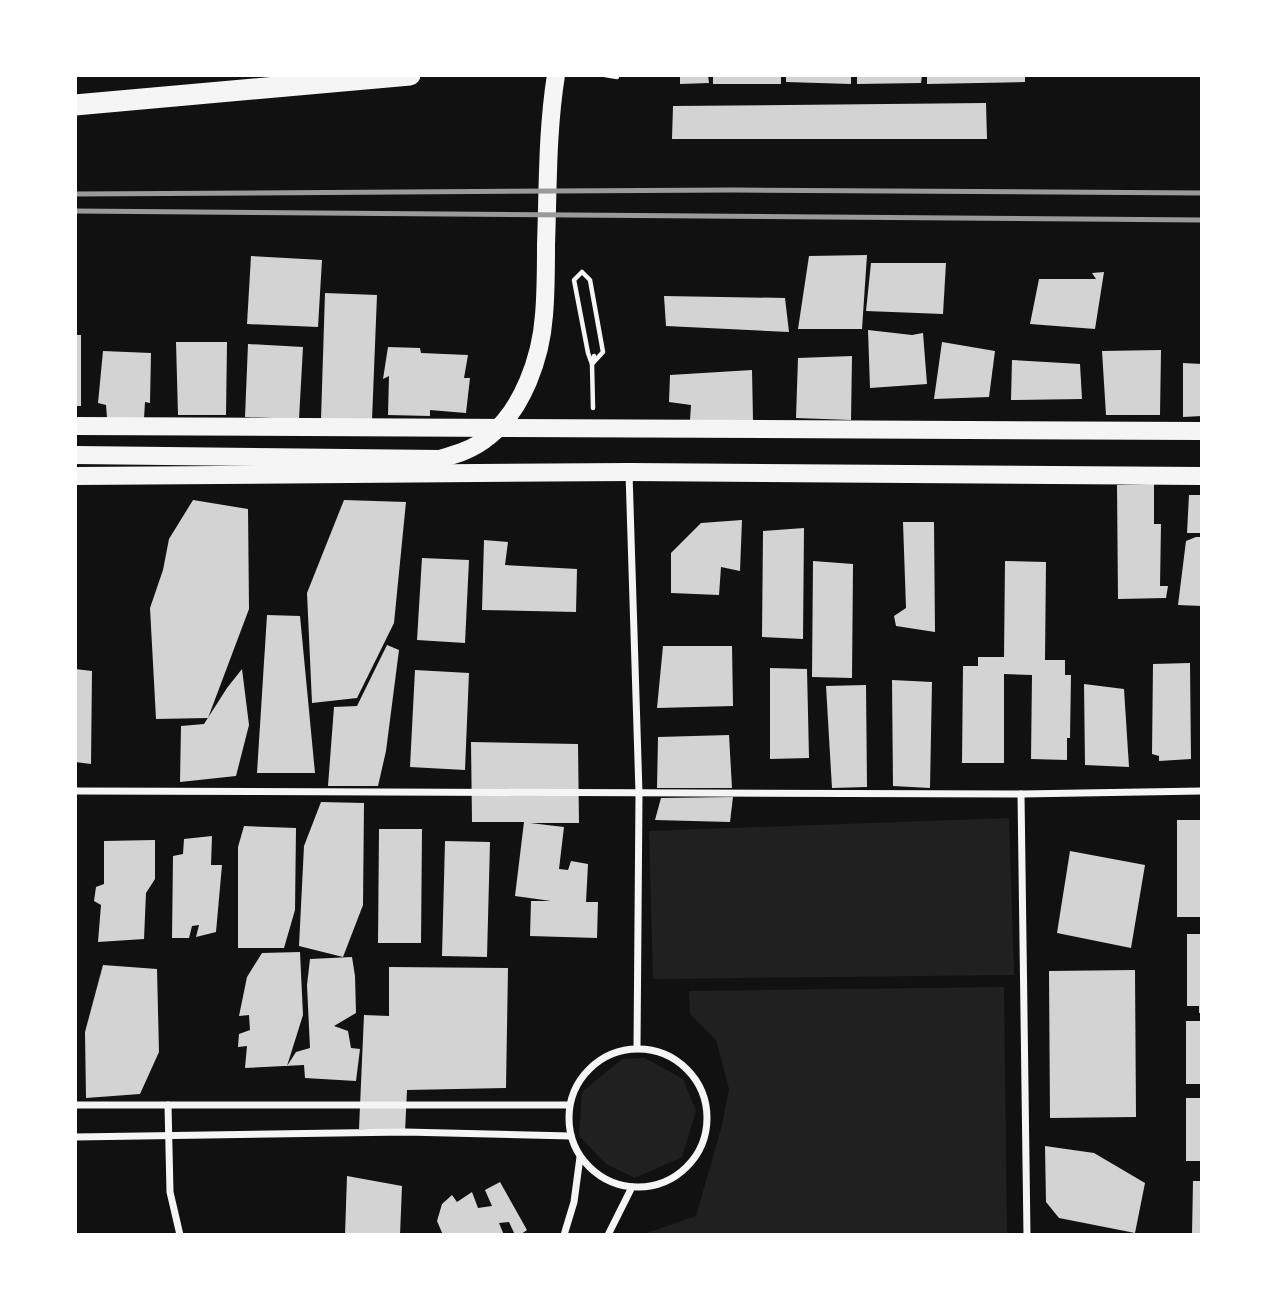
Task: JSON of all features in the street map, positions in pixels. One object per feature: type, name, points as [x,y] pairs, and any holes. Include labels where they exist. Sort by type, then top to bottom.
[{"type":"highway","points":[[75,105],[410,75]]},
{"type":"main road","points":[[75,455],[440,459],[462,453],[488,437],[508,416],[526,388],[537,356],[544,316],[550,132],[556,75]]},
{"type":"main road","points":[[75,426],[1202,431]]},
{"type":"main road","points":[[75,476],[629,472],[1202,476]]},
{"type":"street","points":[[629,472],[639,793],[637,1048]]},
{"type":"street","points":[[75,791],[1021,794],[1202,791]]},
{"type":"street","points":[[1021,794],[1027,1235]]},
{"type":"street","points":[[637,1048],[659,1051],[679,1062],[695,1078],[705,1098],[708,1121],[703,1143],[692,1162],[675,1177],[654,1186],[632,1187],[612,1183],[594,1172],[580,1157],[568,1120],[569,1105],[582,1076],[607,1056],[637,1048]]},
{"type":"street","points":[[75,1105],[569,1105]]},
{"type":"street","points":[[168,1105],[170,1192],[180,1235]]},
{"type":"street","points":[[75,1137],[405,1132],[571,1136]]},
{"type":"street","points":[[565,1235],[574,1202],[580,1157]]},
{"type":"street","points":[[608,1235],[632,1187]]},
{"type":"path","points":[[605,75],[617,77]]},
{"type":"path","points":[[582,272],[590,280],[603,352],[592,364],[574,280],[582,272]]},
{"type":"path","points":[[593,428],[594,356]]},
{"type":"shaded area","points":[[1009,818],[1014,975],[653,979],[649,831]]},
{"type":"shaded area","points":[[1004,987],[1007,1235],[641,1235],[696,1216],[722,1125],[729,1089],[716,1040],[690,1014],[689,991]]},
{"type":"shaded area","points":[[645,1058],[683,1079],[696,1111],[682,1157],[635,1178],[606,1164],[579,1136],[582,1092],[622,1059]]},
{"type":"building","points":[[680,75],[708,75],[709,83],[680,84]]},
{"type":"building","points":[[713,75],[781,75],[781,84],[713,84]]},
{"type":"building","points":[[786,75],[851,75],[851,84],[786,82]]},
{"type":"building","points":[[857,75],[922,75],[921,83],[857,84]]},
{"type":"building","points":[[927,75],[1025,75],[1025,82],[927,84]]},
{"type":"building","points":[[986,103],[987,139],[672,139],[673,106]]},
{"type":"building","points":[[867,255],[862,329],[798,329],[809,256]]},
{"type":"building","points":[[251,256],[322,260],[318,327],[247,324]]},
{"type":"building","points":[[871,263],[946,263],[943,314],[866,311]]},
{"type":"building","points":[[1104,272],[1095,329],[1030,324],[1039,279],[1096,279],[1092,273]]},
{"type":"building","points":[[325,293],[377,295],[372,420],[321,419]]},
{"type":"building","points":[[664,296],[785,298],[789,332],[666,326]]},
{"type":"building","points":[[868,330],[912,335],[923,333],[927,384],[870,388]]},
{"type":"building","points":[[75,335],[81,335],[81,406],[75,406]]},
{"type":"building","points":[[176,342],[227,342],[226,415],[178,415]]},
{"type":"building","points":[[942,342],[995,351],[989,397],[934,399]]},
{"type":"building","points":[[248,344],[303,347],[299,419],[245,417]]},
{"type":"building","points":[[388,347],[420,348],[421,353],[468,355],[464,378],[470,378],[466,413],[430,410],[430,416],[388,415],[389,376],[383,379]]},
{"type":"building","points":[[1161,350],[1160,415],[1106,415],[1102,351]]},
{"type":"building","points":[[103,351],[151,353],[150,403],[145,402],[144,418],[107,418],[106,405],[98,403]]},
{"type":"building","points":[[852,356],[851,420],[796,418],[798,358]]},
{"type":"building","points":[[1012,360],[1080,364],[1082,399],[1011,400]]},
{"type":"building","points":[[1183,363],[1202,364],[1202,416],[1183,417]]},
{"type":"building","points":[[752,370],[753,421],[690,420],[691,405],[669,402],[670,375]]},
{"type":"building","points":[[1154,484],[1154,524],[1161,524],[1160,586],[1168,586],[1166,598],[1118,599],[1117,485]]},
{"type":"building","points":[[1189,495],[1202,495],[1202,533],[1187,533]]},
{"type":"building","points":[[193,500],[248,509],[249,609],[208,718],[156,719],[150,608],[163,570],[169,539]]},
{"type":"building","points":[[344,500],[406,502],[394,623],[357,698],[312,703],[307,593]]},
{"type":"building","points":[[742,520],[740,571],[721,567],[719,595],[671,593],[671,553],[701,523]]},
{"type":"building","points":[[903,522],[934,522],[935,632],[896,626],[894,616],[906,608]]},
{"type":"building","points":[[804,528],[803,639],[762,637],[763,531]]},
{"type":"building","points":[[1202,537],[1202,606],[1178,605],[1186,541]]},
{"type":"building","points":[[484,540],[508,542],[505,565],[577,569],[576,612],[482,610]]},
{"type":"building","points":[[422,558],[469,560],[465,643],[417,640]]},
{"type":"building","points":[[813,561],[853,564],[852,678],[812,677]]},
{"type":"building","points":[[1005,561],[1046,562],[1045,660],[1065,660],[1065,675],[1071,675],[1067,760],[1031,759],[1032,675],[1004,674],[1004,763],[962,763],[963,666],[978,666],[978,657],[1004,657]]},
{"type":"building","points":[[267,615],[300,616],[315,773],[257,773]]},
{"type":"building","points":[[387,645],[399,650],[386,751],[378,786],[328,786],[334,707],[357,706]]},
{"type":"building","points":[[663,646],[732,646],[733,706],[657,708]]},
{"type":"building","points":[[1190,663],[1191,759],[1159,761],[1159,756],[1152,754],[1153,664]]},
{"type":"building","points":[[770,668],[807,669],[809,758],[770,759]]},
{"type":"building","points":[[75,669],[92,671],[91,764],[75,762]]},
{"type":"building","points":[[242,669],[249,725],[236,776],[180,782],[181,726],[204,724]]},
{"type":"building","points":[[415,670],[469,673],[465,770],[410,767]]},
{"type":"building","points":[[892,680],[932,682],[930,788],[893,786]]},
{"type":"building","points":[[1084,684],[1124,689],[1129,767],[1085,765]]},
{"type":"building","points":[[866,685],[867,787],[832,788],[826,686]]},
{"type":"building","points":[[729,735],[732,788],[657,788],[658,737]]},
{"type":"building","points":[[471,742],[578,744],[579,823],[530,823],[564,827],[559,869],[568,870],[571,861],[588,864],[586,902],[598,902],[597,938],[530,936],[531,901],[551,901],[515,896],[524,822],[472,822]]},
{"type":"building","points":[[733,797],[730,822],[655,820],[661,798]]},
{"type":"building","points":[[321,802],[364,803],[363,905],[343,957],[299,946],[304,846]]},
{"type":"building","points":[[1177,820],[1202,820],[1202,917],[1177,917]]},
{"type":"building","points":[[244,826],[296,828],[295,910],[284,948],[238,948],[238,847]]},
{"type":"building","points":[[379,829],[422,829],[421,943],[378,943]]},
{"type":"building","points":[[212,836],[211,865],[222,865],[216,932],[196,937],[199,925],[192,926],[189,938],[172,938],[173,856],[183,854],[184,839]]},
{"type":"building","points":[[155,840],[155,879],[146,893],[144,939],[98,942],[101,905],[94,901],[96,887],[104,884],[104,841]]},
{"type":"building","points":[[445,841],[490,842],[487,957],[442,956]]},
{"type":"building","points":[[1070,851],[1145,865],[1131,948],[1057,933]]},
{"type":"building","points":[[1187,934],[1202,934],[1202,1013],[1199,1013],[1199,1006],[1187,1006]]},
{"type":"building","points":[[300,952],[303,1015],[287,1066],[245,1068],[247,1046],[238,1047],[239,1034],[250,1030],[249,1015],[239,1016],[247,977],[262,953]]},
{"type":"building","points":[[352,957],[356,1013],[334,1026],[348,1031],[351,1048],[360,1049],[356,1081],[305,1078],[304,1065],[287,1066],[296,1052],[310,1048],[307,985],[310,959]]},
{"type":"building","points":[[103,965],[157,969],[159,1052],[140,1094],[86,1098],[85,1032]]},
{"type":"building","points":[[389,967],[508,968],[506,1088],[407,1090],[405,1132],[359,1129],[364,1015],[389,1016]]},
{"type":"building","points":[[1135,970],[1136,1117],[1050,1118],[1049,971]]},
{"type":"building","points":[[1186,1021],[1202,1021],[1202,1084],[1186,1084]]},
{"type":"building","points":[[1186,1098],[1202,1098],[1202,1161],[1186,1161]]},
{"type":"building","points":[[1045,1146],[1094,1153],[1145,1183],[1135,1233],[1059,1218],[1046,1202]]},
{"type":"building","points":[[347,1176],[402,1186],[400,1235],[345,1235]]},
{"type":"building","points":[[1193,1181],[1202,1181],[1202,1235],[1192,1235]]},
{"type":"building","points":[[500,1182],[527,1230],[515,1235],[509,1222],[499,1223],[504,1235],[443,1235],[437,1221],[442,1204],[452,1195],[457,1202],[472,1192],[478,1208],[492,1206],[485,1190]]},
{"type":"railway","points":[[75,194],[733,190],[1202,193]]},
{"type":"railway","points":[[75,211],[1202,220]]}]
